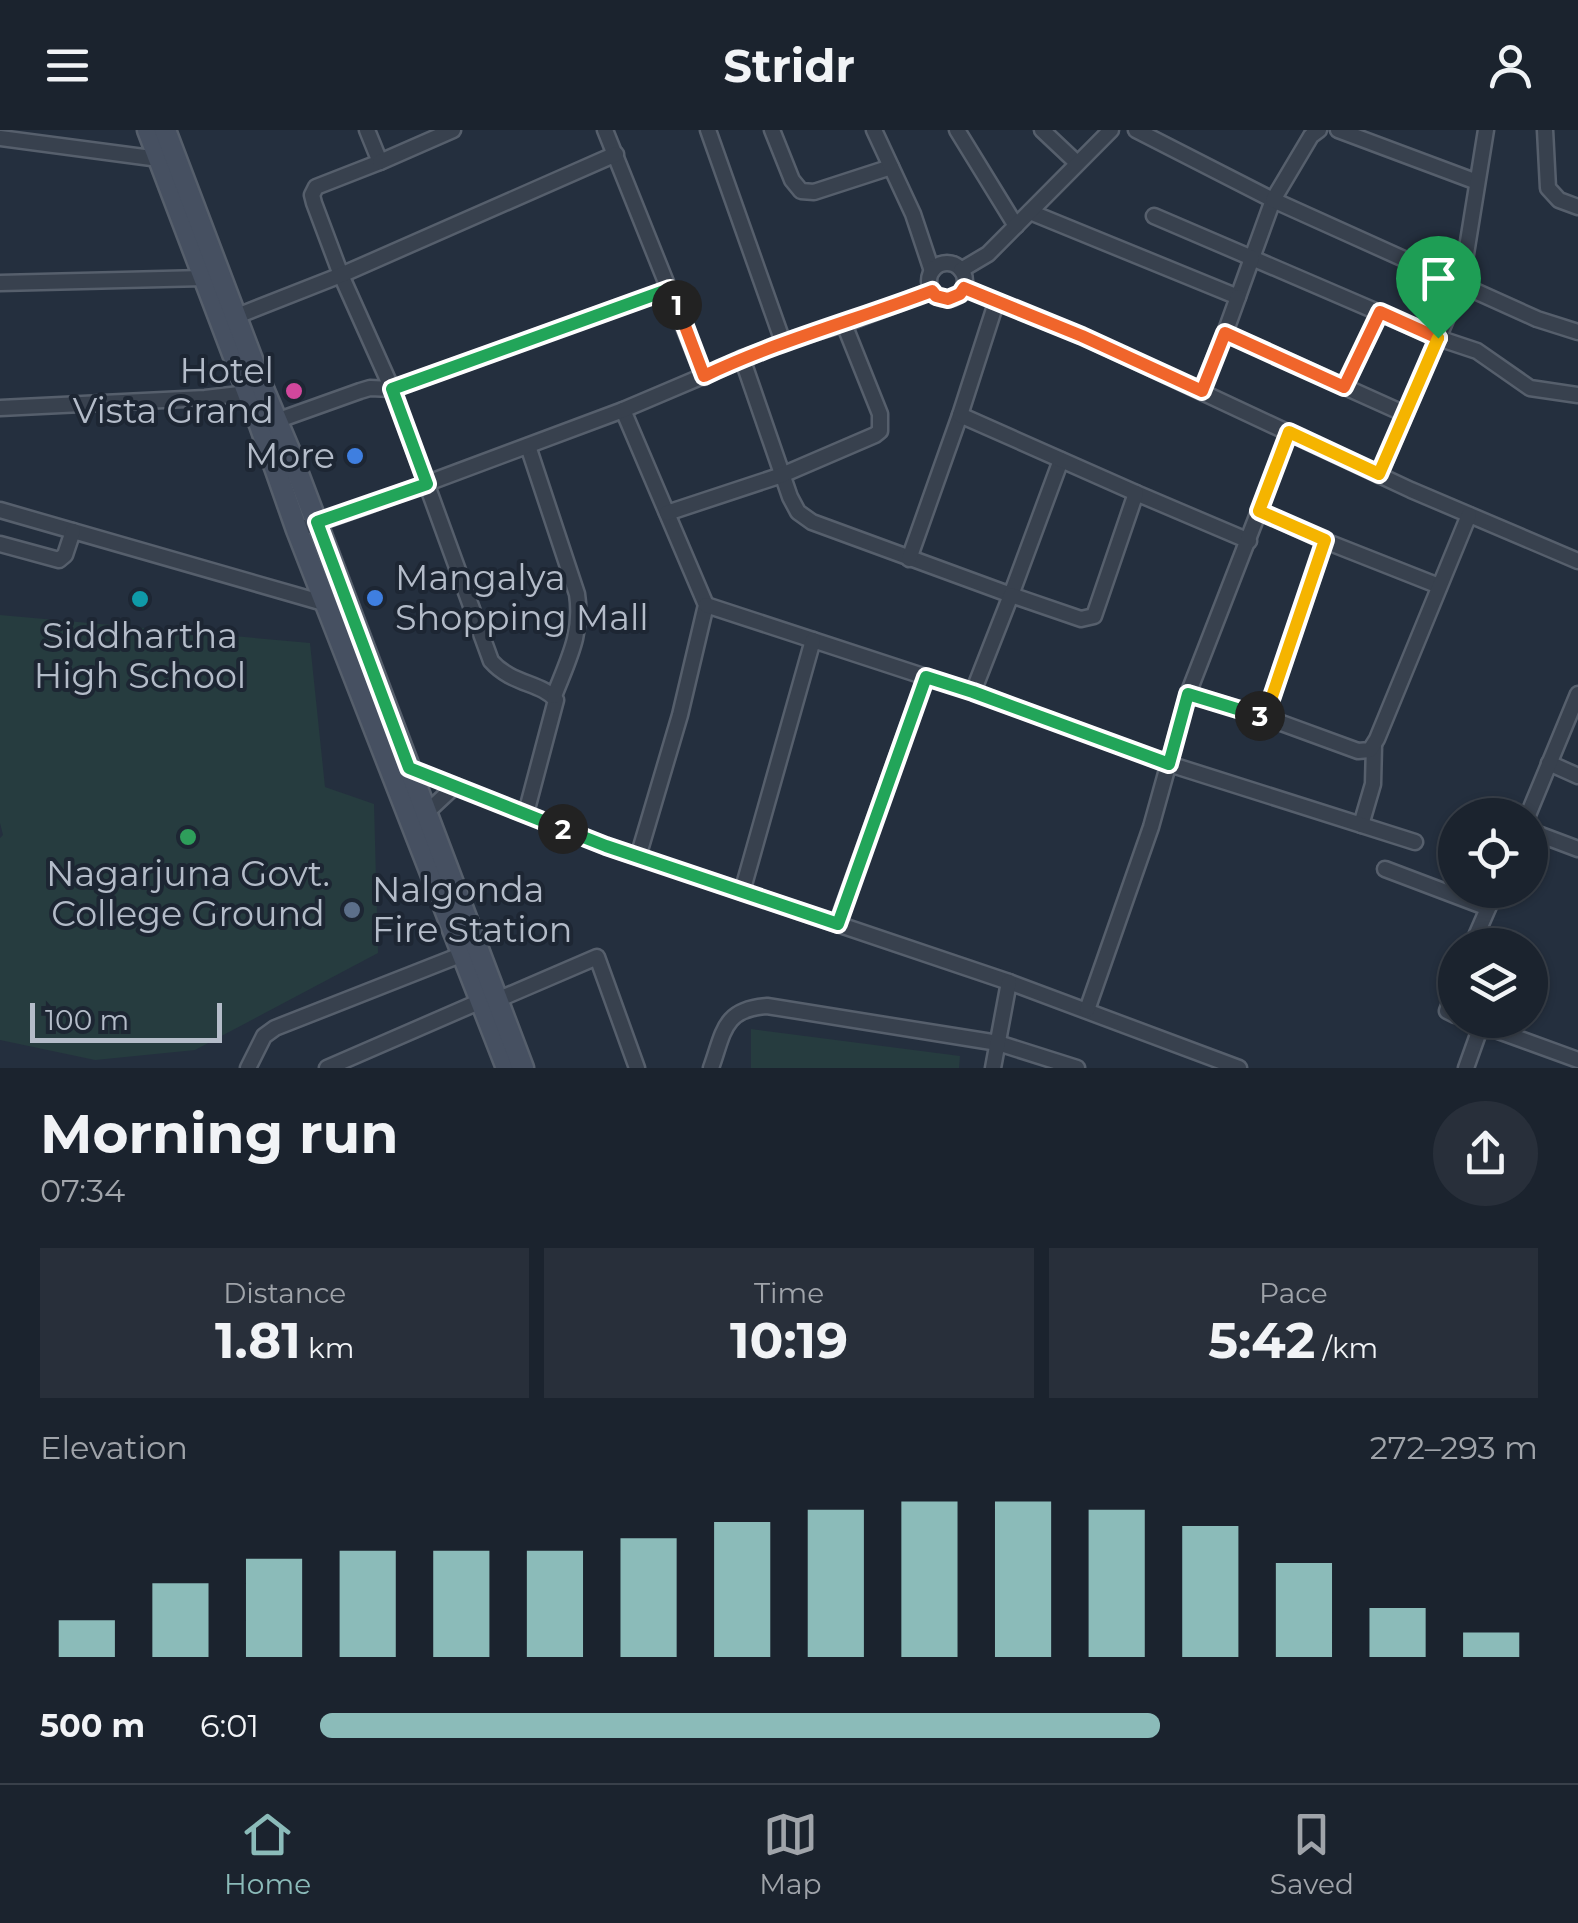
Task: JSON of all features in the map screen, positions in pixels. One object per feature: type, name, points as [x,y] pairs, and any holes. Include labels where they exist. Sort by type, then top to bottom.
[{"type":"main road","points":[[148,130],[248,393],[409,768],[489,1000],[507,1068]]},
{"type":"main road","points":[[165,130],[276,420],[327,604],[463,954],[524,1068]]},
{"type":"street","points":[[367,130],[380,162]]},
{"type":"street","points":[[453,130],[324,182],[313,190],[314,203],[392,389],[491,661],[508,677],[554,696]]},
{"type":"street","points":[[606,130],[704,376]]},
{"type":"street","points":[[708,130],[783,342]]},
{"type":"street","points":[[772,130],[792,180],[801,190],[814,192],[891,168]]},
{"type":"street","points":[[874,130],[913,214],[932,271]]},
{"type":"street","points":[[957,130],[1016,226]]},
{"type":"street","points":[[1042,130],[1077,163]]},
{"type":"street","points":[[1136,130],[1272,200],[1538,319],[1578,332]]},
{"type":"street","points":[[1202,391],[1272,200],[1318,130]]},
{"type":"street","points":[[1338,130],[1356,133],[1476,182]]},
{"type":"street","points":[[1379,474],[1461,285],[1486,130]]},
{"type":"street","points":[[1545,130],[1548,188],[1559,200],[1578,207]]},
{"type":"street","points":[[962,270],[988,254],[1101,133]]},
{"type":"street","points":[[0,138],[158,159]]},
{"type":"street","points":[[236,316],[341,275],[616,154]]},
{"type":"street","points":[[1030,212],[1238,297]]},
{"type":"street","points":[[1154,216],[1438,338],[1477,351],[1530,388],[1578,394]]},
{"type":"street","points":[[950,264],[962,270],[964,288],[948,299],[936,296],[929,280],[932,271],[950,264]]},
{"type":"street","points":[[0,283],[204,278]]},
{"type":"street","points":[[964,288],[1082,336],[1578,562]]},
{"type":"street","points":[[276,420],[360,390],[392,389],[670,289]]},
{"type":"street","points":[[307,526],[623,410],[783,342],[932,291]]},
{"type":"street","points":[[909,560],[996,303]]},
{"type":"street","points":[[1344,387],[1380,312]]},
{"type":"street","points":[[667,513],[782,475],[880,431],[880,414],[844,324]]},
{"type":"street","points":[[1225,333],[1405,414]]},
{"type":"street","points":[[742,358],[798,512],[812,522],[909,560],[1081,619],[1094,616],[1098,610],[1136,493]]},
{"type":"street","points":[[0,408],[248,393]]},
{"type":"street","points":[[623,410],[706,605],[680,714],[638,857]]},
{"type":"street","points":[[960,415],[1249,541]]},
{"type":"street","points":[[1087,1010],[1151,827],[1188,694],[1289,432]]},
{"type":"street","points":[[526,813],[556,706],[554,696],[577,636],[580,609],[528,446]]},
{"type":"street","points":[[973,692],[1061,460]]},
{"type":"street","points":[[0,510],[327,604]]},
{"type":"street","points":[[1259,511],[1439,586]]},
{"type":"street","points":[[1188,694],[1358,751],[1370,750],[1469,514]]},
{"type":"street","points":[[0,544],[59,560],[65,556],[74,531]]},
{"type":"street","points":[[1265,717],[1325,540]]},
{"type":"street","points":[[706,605],[973,692],[1169,764],[1415,842]]},
{"type":"street","points":[[742,892],[813,640]]},
{"type":"street","points":[[838,924],[926,677]]},
{"type":"street","points":[[1535,798],[1578,694]]},
{"type":"street","points":[[1361,825],[1373,784],[1374,745]]},
{"type":"street","points":[[1549,763],[1578,776]]},
{"type":"street","points":[[409,768],[638,857],[1010,982],[1234,1067]]},
{"type":"street","points":[[426,813],[454,786]]},
{"type":"street","points":[[1548,838],[1578,849]]},
{"type":"street","points":[[1385,869],[1438,889]]},
{"type":"street","points":[[1479,928],[1488,908]]},
{"type":"street","points":[[248,1068],[264,1036],[275,1028],[463,954]]},
{"type":"street","points":[[328,1068],[597,957],[636,1068]]},
{"type":"street","points":[[993,1068],[1010,982]]},
{"type":"street","points":[[711,1068],[736,1013],[767,1006],[998,1043],[1077,1068]]},
{"type":"street","points":[[1466,1068],[1471,1038]]},
{"type":"street","points":[[1516,1038],[1578,1060]]},
{"type":"street","points":[[1192,1068],[1201,1053]]},
{"type":"green space","name":"Nagarjuna Govt. College Ground","points":[[0,615],[310,643],[325,787],[374,804],[378,953],[195,1050],[95,1060],[0,1040]]},
{"type":"green space","points":[[751,1029],[960,1056],[959,1068],[751,1068]]},
{"type":"place","name":"Hotel Vista Grand","points":[[294,391]]},
{"type":"place","name":"More","points":[[355,456]]},
{"type":"place","name":"Mangalya Shopping Mall","points":[[375,598]]},
{"type":"place","name":"Siddhartha High School","points":[[140,599]]},
{"type":"place","name":"Nagarjuna Govt. College Ground","points":[[188,837]]},
{"type":"place","name":"Nalgonda Fire Station","points":[[352,910]]},
{"type":"route","points":[[964,288],[1202,391],[1225,333],[1344,387],[1380,312],[1438,338],[1379,474],[1289,432],[1259,511],[1325,540],[1265,717],[1188,694],[1169,764],[926,677],[838,924],[606,846],[409,768],[317,522],[427,484],[392,389],[670,289],[704,376],[783,342],[932,291],[948,299],[955,298],[964,288]]}]
